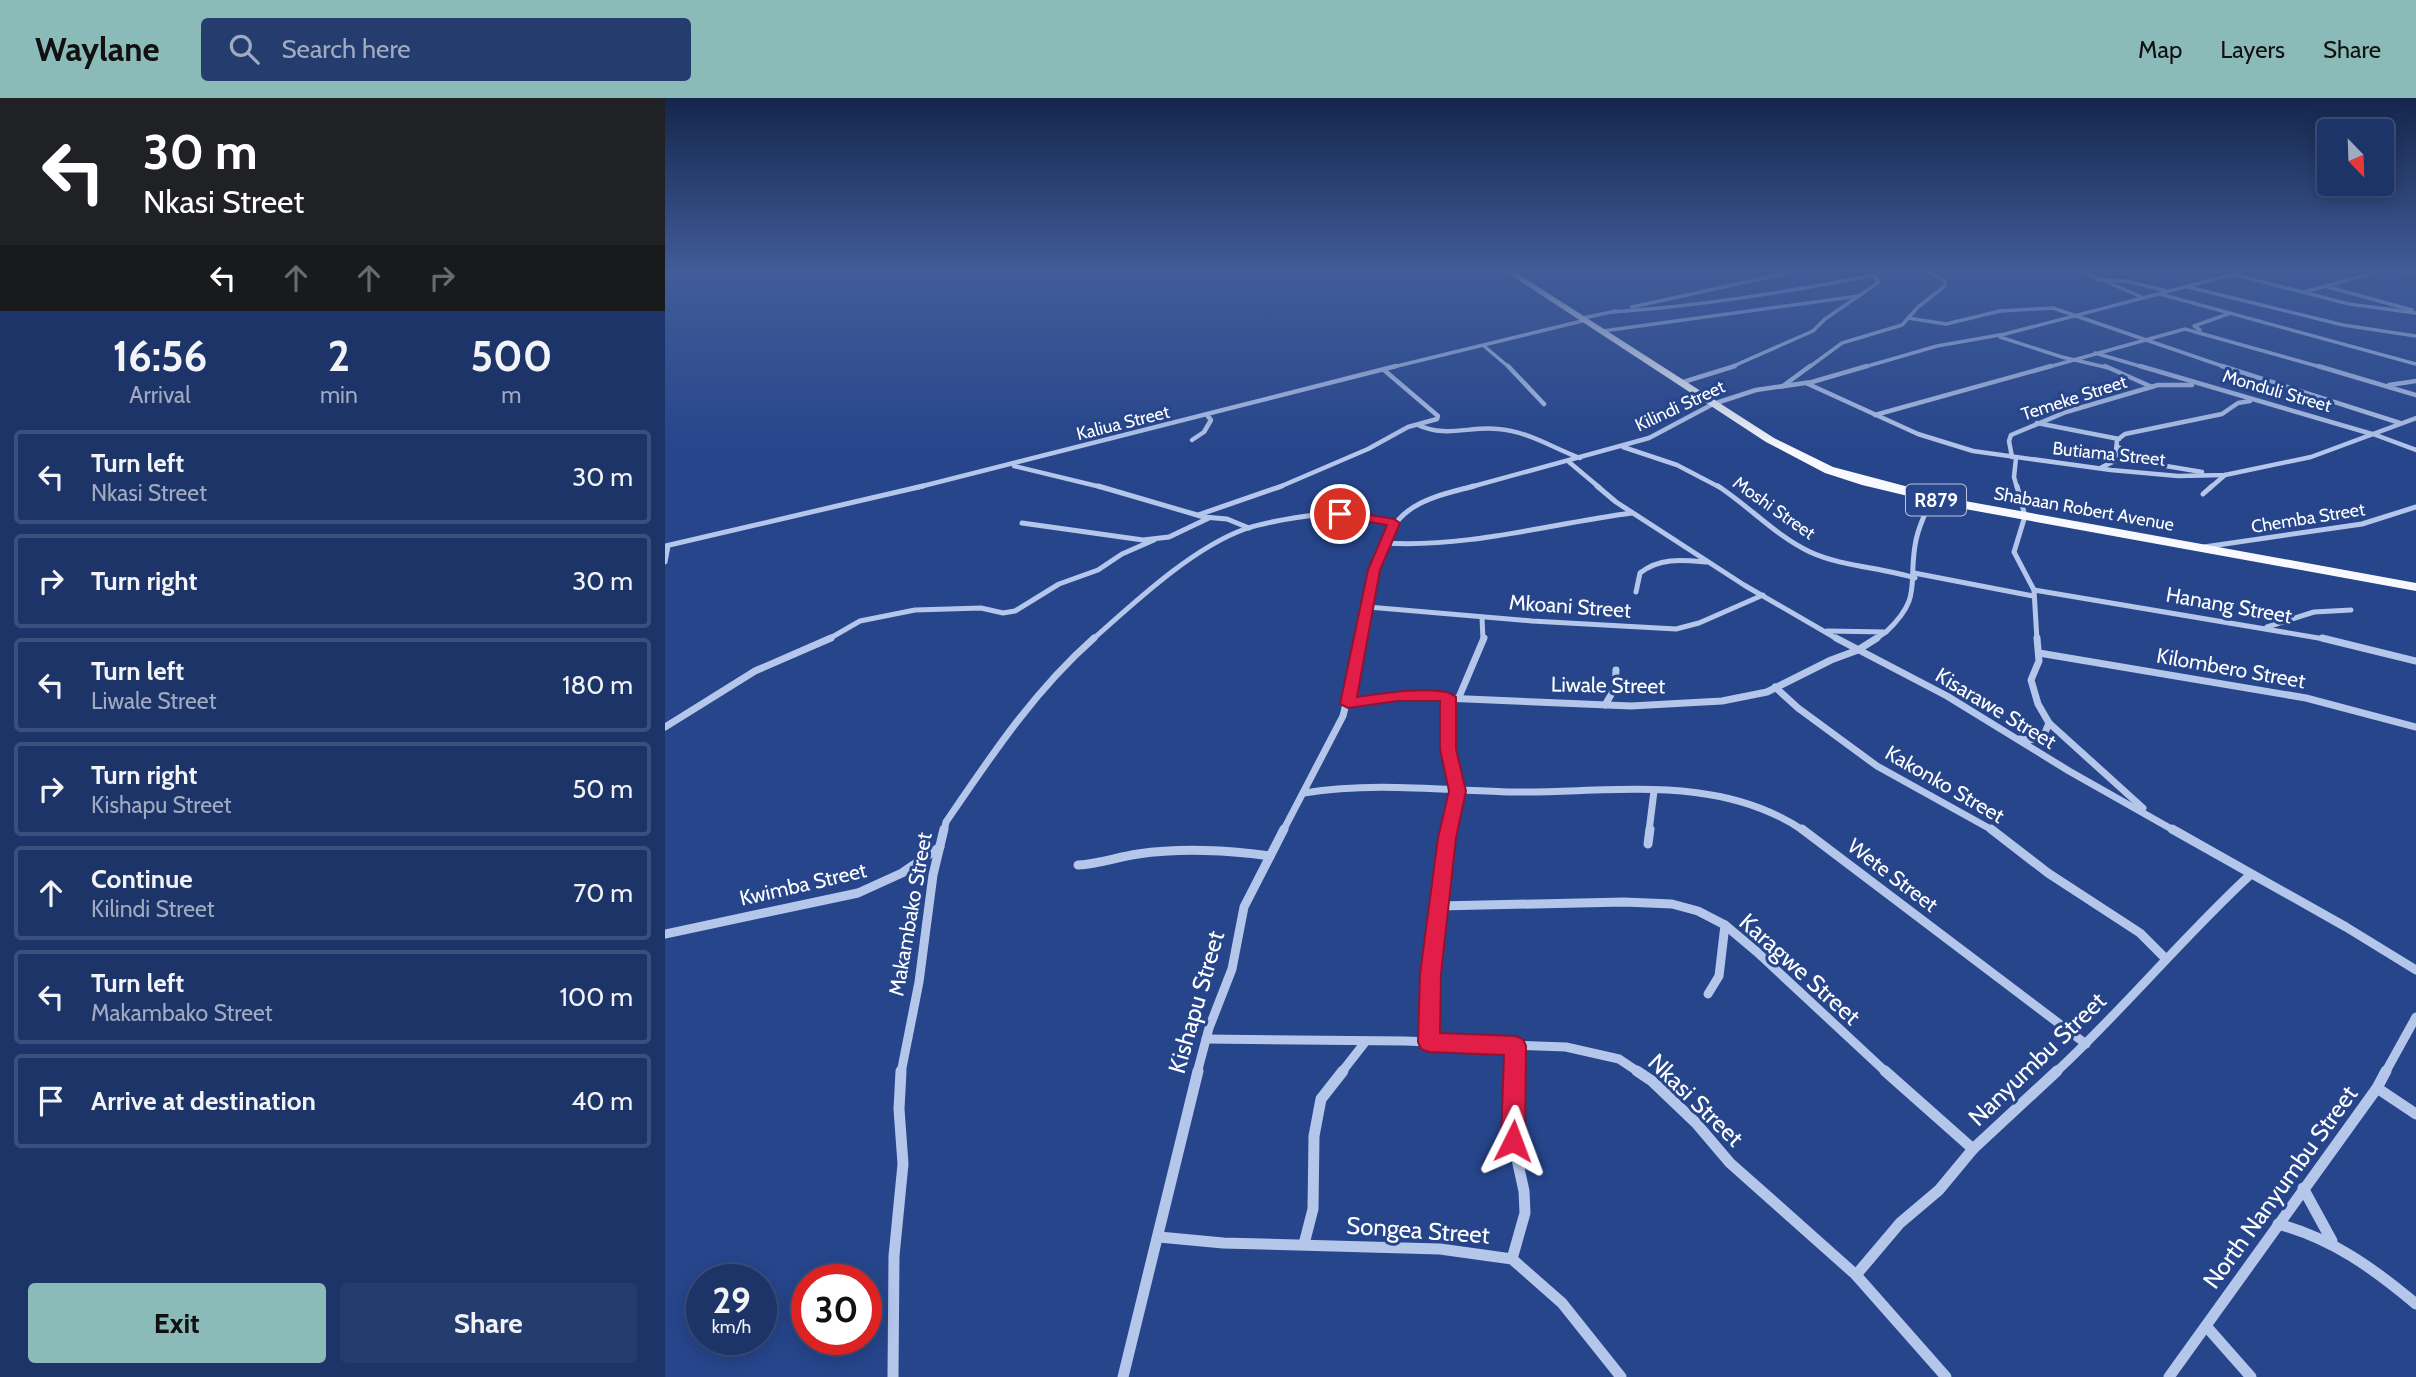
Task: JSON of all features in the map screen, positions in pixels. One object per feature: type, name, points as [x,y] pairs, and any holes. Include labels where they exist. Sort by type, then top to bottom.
[{"type":"main road","name":"Shabaan Robert Avenue","points":[[1604,332],[1770,440],[1829,470],[1932,499],[2416,587]]},
{"type":"street","name":"Kaliua Street","points":[[667,546],[1014,466],[1537,332]]},
{"type":"street","points":[[1680,383],[1739,365],[1811,332]]},
{"type":"street","points":[[1783,386],[1842,343],[1882,332]]},
{"type":"street","name":"Kilindi Street","points":[[1368,611],[1374,570],[1394,523],[1410,509],[1441,495],[1649,438],[1713,404],[1756,390],[1819,380],[1950,343],[2013,332]]},
{"type":"street","points":[[2125,332],[2400,424]]},
{"type":"street","points":[[1874,415],[2168,332]]},
{"type":"street","points":[[2205,332],[2416,395]]},
{"type":"street","points":[[2296,332],[2416,364]]},
{"type":"street","points":[[2387,332],[2416,336]]},
{"type":"street","points":[[1996,336],[2055,355],[2102,365],[2152,387]]},
{"type":"street","points":[[1484,346],[1504,362],[1544,404]]},
{"type":"street","name":"Monduli Street","points":[[2094,353],[2372,434],[2416,450]]},
{"type":"street","points":[[2055,355],[2060,363]]},
{"type":"street","points":[[2400,360],[2415,370]]},
{"type":"street","points":[[1806,369],[1819,380]]},
{"type":"street","points":[[1198,515],[1290,483],[1417,425],[1435,421],[1438,417],[1384,370]]},
{"type":"street","points":[[2384,385],[2416,381]]},
{"type":"street","name":"Butiama Street","points":[[1805,383],[1874,415],[1945,443],[2014,457],[2099,469],[2178,476],[2222,475],[2311,457],[2416,418]]},
{"type":"street","name":"Temeke Street","points":[[2014,457],[2009,441],[2011,435],[2036,423],[2152,387],[2176,383],[2209,387]]},
{"type":"street","points":[[2036,423],[2119,439],[2136,430],[2222,414],[2238,403],[2258,401]]},
{"type":"street","points":[[1192,440],[1210,425],[1211,420],[1207,415]]},
{"type":"street","points":[[1417,425],[1439,433],[1479,428],[1507,429],[1581,458]]},
{"type":"street","points":[[2099,469],[2113,463],[2119,439]]},
{"type":"street","name":"Moshi Street","points":[[1621,447],[1664,461],[1724,490],[1772,528],[1808,551],[1828,558],[1915,576],[2033,593]]},
{"type":"street","points":[[2118,447],[2154,464],[2222,475]]},
{"type":"street","points":[[2014,457],[2014,477],[2025,516],[2014,551],[2031,580],[2039,653],[2039,661],[2031,680],[2033,691],[2049,723],[2119,783],[2151,816]]},
{"type":"street","name":"Kisarawe Street","points":[[1569,461],[1633,513],[1708,562],[1858,650],[1947,696],[2069,771],[2346,927],[2416,970]]},
{"type":"street","points":[[1014,466],[1138,496],[1198,515],[1236,521],[1249,528]]},
{"type":"street","points":[[2203,494],[2222,475]]},
{"type":"street","points":[[1826,631],[1886,632],[1908,608],[1916,592],[1917,535],[1932,499]]},
{"type":"street","name":"Chemba Street","points":[[2202,548],[2362,524],[2416,507]]},
{"type":"street","points":[[1384,543],[1415,547],[1465,544],[1595,517],[1633,513]]},
{"type":"street","name":"Makambako Street","points":[[893,1377],[894,1256],[903,1164],[899,1109],[901,1070],[919,982],[933,875],[946,822],[1004,737],[1049,682],[1084,646],[1166,576],[1212,545],[1249,528],[1325,514],[1352,515],[1394,523]]},
{"type":"street","points":[[665,727],[755,671],[831,638],[860,621],[915,610],[967,608],[1012,612],[1059,584],[1098,570],[1122,554],[1154,540],[1177,534],[1203,519],[1216,517]]},
{"type":"street","points":[[1022,523],[1154,540]]},
{"type":"street","points":[[665,562],[667,546]]},
{"type":"street","points":[[1636,592],[1640,573],[1652,565],[1669,560],[1708,562]]},
{"type":"street","name":"Hanang Street","points":[[2033,593],[2266,627],[2342,642],[2416,661]]},
{"type":"street","name":"Mkoani Street","points":[[1368,611],[1676,629],[1699,623],[1763,595]]},
{"type":"street","points":[[2266,627],[2314,612],[2351,610]]},
{"type":"street","name":"Kishapu Street","points":[[1123,1377],[1159,1237],[1175,1156],[1206,1039],[1232,969],[1244,907],[1348,704],[1368,611]]},
{"type":"street","points":[[1459,697],[1484,637],[1482,617]]},
{"type":"street","name":"Liwale Street","points":[[1348,704],[1397,696],[1631,706],[1722,701],[1751,697],[1775,687],[1858,650],[1886,632]]},
{"type":"street","name":"Kilombero Street","points":[[2039,653],[2306,698],[2414,725]]},
{"type":"street","points":[[1605,705],[1615,688],[1616,670]]},
{"type":"street","name":"Kakonko Street","points":[[1775,687],[1798,708],[1885,771],[1991,829],[2048,873],[2140,933],[2166,959]]},
{"type":"street","points":[[1429,1042],[1431,974],[1447,838],[1458,791],[1448,749],[1448,697]]},
{"type":"street","points":[[2016,738],[2037,738],[2044,735],[2049,723]]},
{"type":"street","name":"Wete Street","points":[[1304,793],[1357,785],[1458,791],[1654,791],[1718,796],[1788,819],[1814,835],[1840,859],[2087,1044]]},
{"type":"street","points":[[1648,844],[1654,791]]},
{"type":"street","name":"Kwimba Street","points":[[665,934],[858,893],[902,873],[941,847]]},
{"type":"street","points":[[1078,864],[1097,864],[1138,854],[1234,851],[1270,856]]},
{"type":"street","name":"Nanyumbu Street","points":[[1856,1275],[1900,1223],[1939,1190],[1973,1149],[2087,1044],[2204,917],[2250,875]]},
{"type":"street","name":"Karagwe Street","points":[[1439,906],[1624,902],[1672,904],[1698,911],[1725,925],[1758,951],[1861,1050],[1973,1149]]},
{"type":"street","points":[[1708,994],[1719,976],[1725,925]]},
{"type":"street","points":[[2403,962],[2416,959]]},
{"type":"street","name":"North Nanyumbu Street","points":[[2169,1377],[2377,1088],[2416,1017]]},
{"type":"street","name":"Nkasi Street","points":[[1206,1039],[1566,1047],[1619,1059],[1652,1082],[1696,1123],[1738,1170],[1856,1275],[1946,1377]]},
{"type":"street","points":[[1304,1244],[1313,1209],[1314,1136],[1321,1099],[1366,1041]]},
{"type":"street","points":[[1513,1259],[1525,1213],[1524,1191],[1513,1141],[1515,1046]]},
{"type":"street","points":[[2377,1088],[2416,1114]]},
{"type":"street","points":[[2303,1188],[2332,1241]]},
{"type":"street","points":[[2278,1224],[2332,1241],[2351,1252],[2416,1304]]},
{"type":"street","name":"Songea Street","points":[[1159,1237],[1223,1243],[1440,1250],[1484,1253],[1513,1259],[1562,1303],[1621,1377]]},
{"type":"street","points":[[2206,1326],[2251,1377]]},
{"type":"route","points":[[1340,514],[1394,523],[1374,570],[1348,704],[1397,696],[1448,697],[1448,749],[1458,791],[1447,838],[1431,974],[1429,1042],[1515,1046],[1513,1141]]}]
